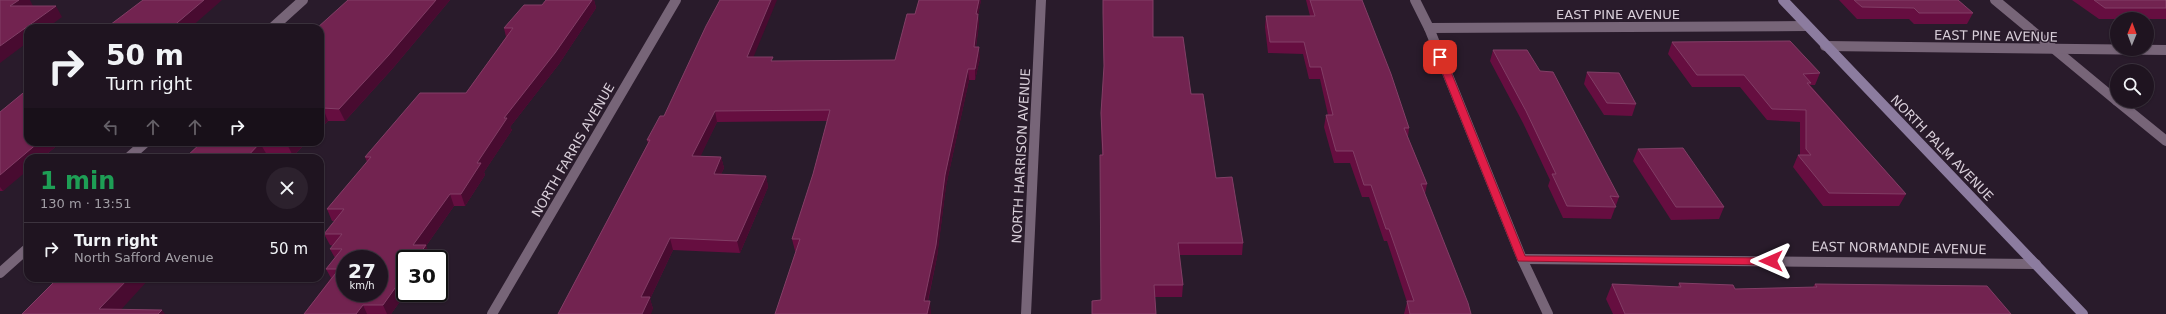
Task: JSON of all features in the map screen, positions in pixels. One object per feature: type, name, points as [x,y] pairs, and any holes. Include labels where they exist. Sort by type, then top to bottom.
[{"type":"main road","name":"NORTH PALM AVENUE","points":[[1783,0],[1825,46],[2083,314]]},
{"type":"street","points":[[276,24],[303,0]]},
{"type":"street","name":"NORTH FARRIS AVENUE","points":[[492,314],[676,0]]},
{"type":"street","name":"NORTH HARRISON AVENUE","points":[[1026,314],[1041,0]]},
{"type":"street","points":[[1416,0],[1429,28],[1522,259],[1548,314]]},
{"type":"street","points":[[1995,0],[2110,95]]},
{"type":"street","name":"EAST PINE AVENUE","points":[[1429,28],[1807,26]]},
{"type":"street","name":"EAST PINE AVENUE","points":[[1825,46],[2166,50]]},
{"type":"street","points":[[2126,108],[2166,141]]},
{"type":"street","points":[[132,154],[142,146]]},
{"type":"street","points":[[0,273],[24,252]]},
{"type":"street","name":"EAST NORMANDIE AVENUE","points":[[1522,259],[2036,264]]},
{"type":"building","points":[[0,0],[19,0],[10,6],[56,6],[31,24],[24,24],[24,29],[0,46]]},
{"type":"building","points":[[143,0],[204,0],[176,24],[111,24]]},
{"type":"building","points":[[348,0],[436,0],[388,56],[339,109],[324,108],[324,24],[321,24]]},
{"type":"building","points":[[546,0],[592,0],[555,53],[504,118],[507,118],[477,163],[481,163],[461,194],[450,194],[413,245],[426,245],[422,250],[396,250],[396,287],[388,298],[388,250],[330,249],[342,234],[324,234],[344,209],[327,209],[371,157],[365,157],[420,93],[466,93],[513,28],[504,28],[524,5],[542,5]]},
{"type":"building","points":[[720,0],[771,0],[747,57],[773,57],[771,61],[895,60],[907,14],[915,14],[919,0],[979,0],[976,14],[978,14],[974,47],[979,47],[975,69],[968,69],[945,175],[936,245],[924,301],[930,301],[927,314],[775,314],[800,239],[792,239],[813,174],[830,110],[715,111],[692,156],[721,157],[714,174],[766,176],[737,241],[670,238],[641,297],[650,297],[642,314],[558,314],[650,140],[647,140],[660,116],[664,116],[706,26]]},
{"type":"building","points":[[1103,0],[1153,0],[1153,37],[1183,37],[1191,94],[1203,94],[1216,178],[1232,177],[1243,243],[1178,243],[1183,285],[1154,285],[1156,314],[1092,314],[1092,301],[1101,300],[1100,155],[1103,155],[1101,113],[1104,66]]},
{"type":"building","points":[[1310,0],[1362,0],[1391,74],[1409,128],[1404,128],[1427,184],[1421,184],[1471,314],[1410,314],[1407,301],[1414,301],[1389,229],[1386,229],[1371,185],[1364,185],[1353,151],[1336,151],[1326,115],[1333,115],[1321,67],[1310,67],[1304,42],[1270,42],[1266,16],[1315,16]]},
{"type":"building","points":[[1854,0],[1958,0],[1973,13],[1919,13],[1914,8],[1862,7]]},
{"type":"building","points":[[2094,0],[2165,0],[2166,8],[2105,8]]},
{"type":"building","points":[[1790,41],[1820,73],[1803,74],[1811,83],[1807,83],[1906,194],[1829,193],[1798,155],[1811,155],[1806,149],[1806,110],[1772,109],[1744,75],[1697,75],[1672,42]]},
{"type":"building","points":[[1493,50],[1527,50],[1540,71],[1553,72],[1619,197],[1610,196],[1616,207],[1567,206],[1552,174],[1556,174],[1526,111]]},
{"type":"building","points":[[1587,72],[1619,73],[1636,104],[1607,103]]},
{"type":"building","points":[[24,92],[24,146],[34,146],[0,175],[0,112]]},
{"type":"building","points":[[198,146],[257,146],[250,154],[189,154]]},
{"type":"building","points":[[1683,148],[1724,207],[1676,207],[1638,149]]},
{"type":"building","points":[[336,256],[336,269],[326,269]]},
{"type":"building","points":[[336,273],[336,302],[385,302],[383,305],[363,305],[356,314],[304,314]]},
{"type":"building","points":[[54,282],[125,282],[99,309],[162,310],[158,314],[22,314]]},
{"type":"building","points":[[1679,283],[1733,285],[1735,289],[1817,287],[1815,284],[1987,286],[2011,314],[1625,314],[1612,284],[1681,287]]},
{"type":"route","points":[[1440,57],[1522,259],[1771,261]]}]
